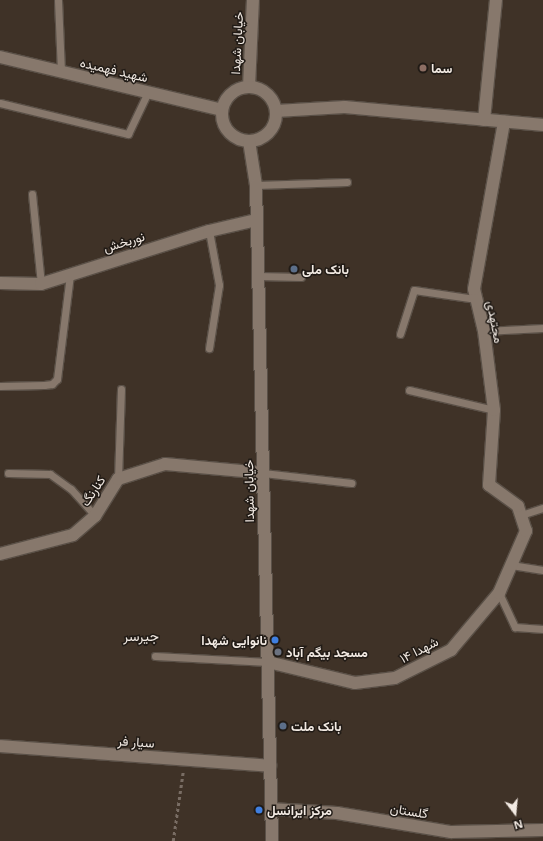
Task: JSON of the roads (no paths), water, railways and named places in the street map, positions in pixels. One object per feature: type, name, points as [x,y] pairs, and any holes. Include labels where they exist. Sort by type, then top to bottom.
[{"type":"street","name":"خیابان شهدا","points":[[249,87],[253,0]]},
{"type":"street","points":[[484,120],[496,0]]},
{"type":"street","name":"شهید فهمیده","points":[[0,57],[222,110]]},
{"type":"street","points":[[249,87],[264,91],[270,97],[276,111],[274,124],[266,135],[249,141],[242,140],[228,132],[222,118],[222,110],[224,102],[234,91],[249,87]]},
{"type":"street","points":[[276,111],[345,107],[543,125]]},
{"type":"street","name":"مجتهدی","points":[[504,122],[474,289],[484,332],[494,410],[489,485],[518,506],[521,515]]},
{"type":"street","name":"خیابان شهدا","points":[[249,141],[256,185],[272,841]]},
{"type":"street","name":"نوربخش","points":[[0,283],[41,284],[209,231],[256,220]]},
{"type":"street","name":"کنارنگ","points":[[0,554],[72,535],[94,516],[118,479],[165,464],[263,473]]},
{"type":"street","name":"شهدا ۱۴","points":[[268,662],[355,683],[396,678],[451,650],[499,593],[526,531],[521,515]]},
{"type":"street","name":"سیار فر","points":[[0,746],[270,766]]},
{"type":"street","name":"گلستان","points":[[271,810],[337,813],[451,832],[511,836],[543,830]]},
{"type":"lane","points":[[58,0],[61,71]]},
{"type":"lane","points":[[0,103],[128,134],[148,92]]},
{"type":"lane","points":[[256,185],[347,182]]},
{"type":"lane","points":[[32,194],[41,284]]},
{"type":"lane","points":[[209,231],[219,285],[209,348]]},
{"type":"lane","points":[[0,386],[44,385],[52,384],[57,379],[70,274]]},
{"type":"lane","points":[[258,276],[301,277]]},
{"type":"lane","points":[[400,334],[414,290],[476,299]]},
{"type":"lane","points":[[484,332],[543,328]]},
{"type":"lane","points":[[118,479],[121,389]]},
{"type":"lane","points":[[409,390],[494,410]]},
{"type":"lane","points":[[8,472],[50,474],[71,489],[94,516]]},
{"type":"lane","points":[[263,473],[351,483]]},
{"type":"lane","points":[[521,515],[543,508]]},
{"type":"lane","points":[[511,566],[543,570]]},
{"type":"lane","points":[[499,593],[515,627],[543,629]]},
{"type":"lane","points":[[155,656],[268,662]]},
{"type":"place","name":"سما","points":[[423,68]]},
{"type":"place","name":"بانک ملی","points":[[294,269]]},
{"type":"place","name":"نانوایی شهدا","points":[[275,640]]},
{"type":"place","name":"مسجد بیگم آباد","points":[[278,652]]},
{"type":"place","name":"بانک ملت","points":[[283,726]]},
{"type":"place","name":"مرکز ایرانسل","points":[[259,810]]},
{"type":"district","name":"جیرسر","points":[[141,636]]}]
